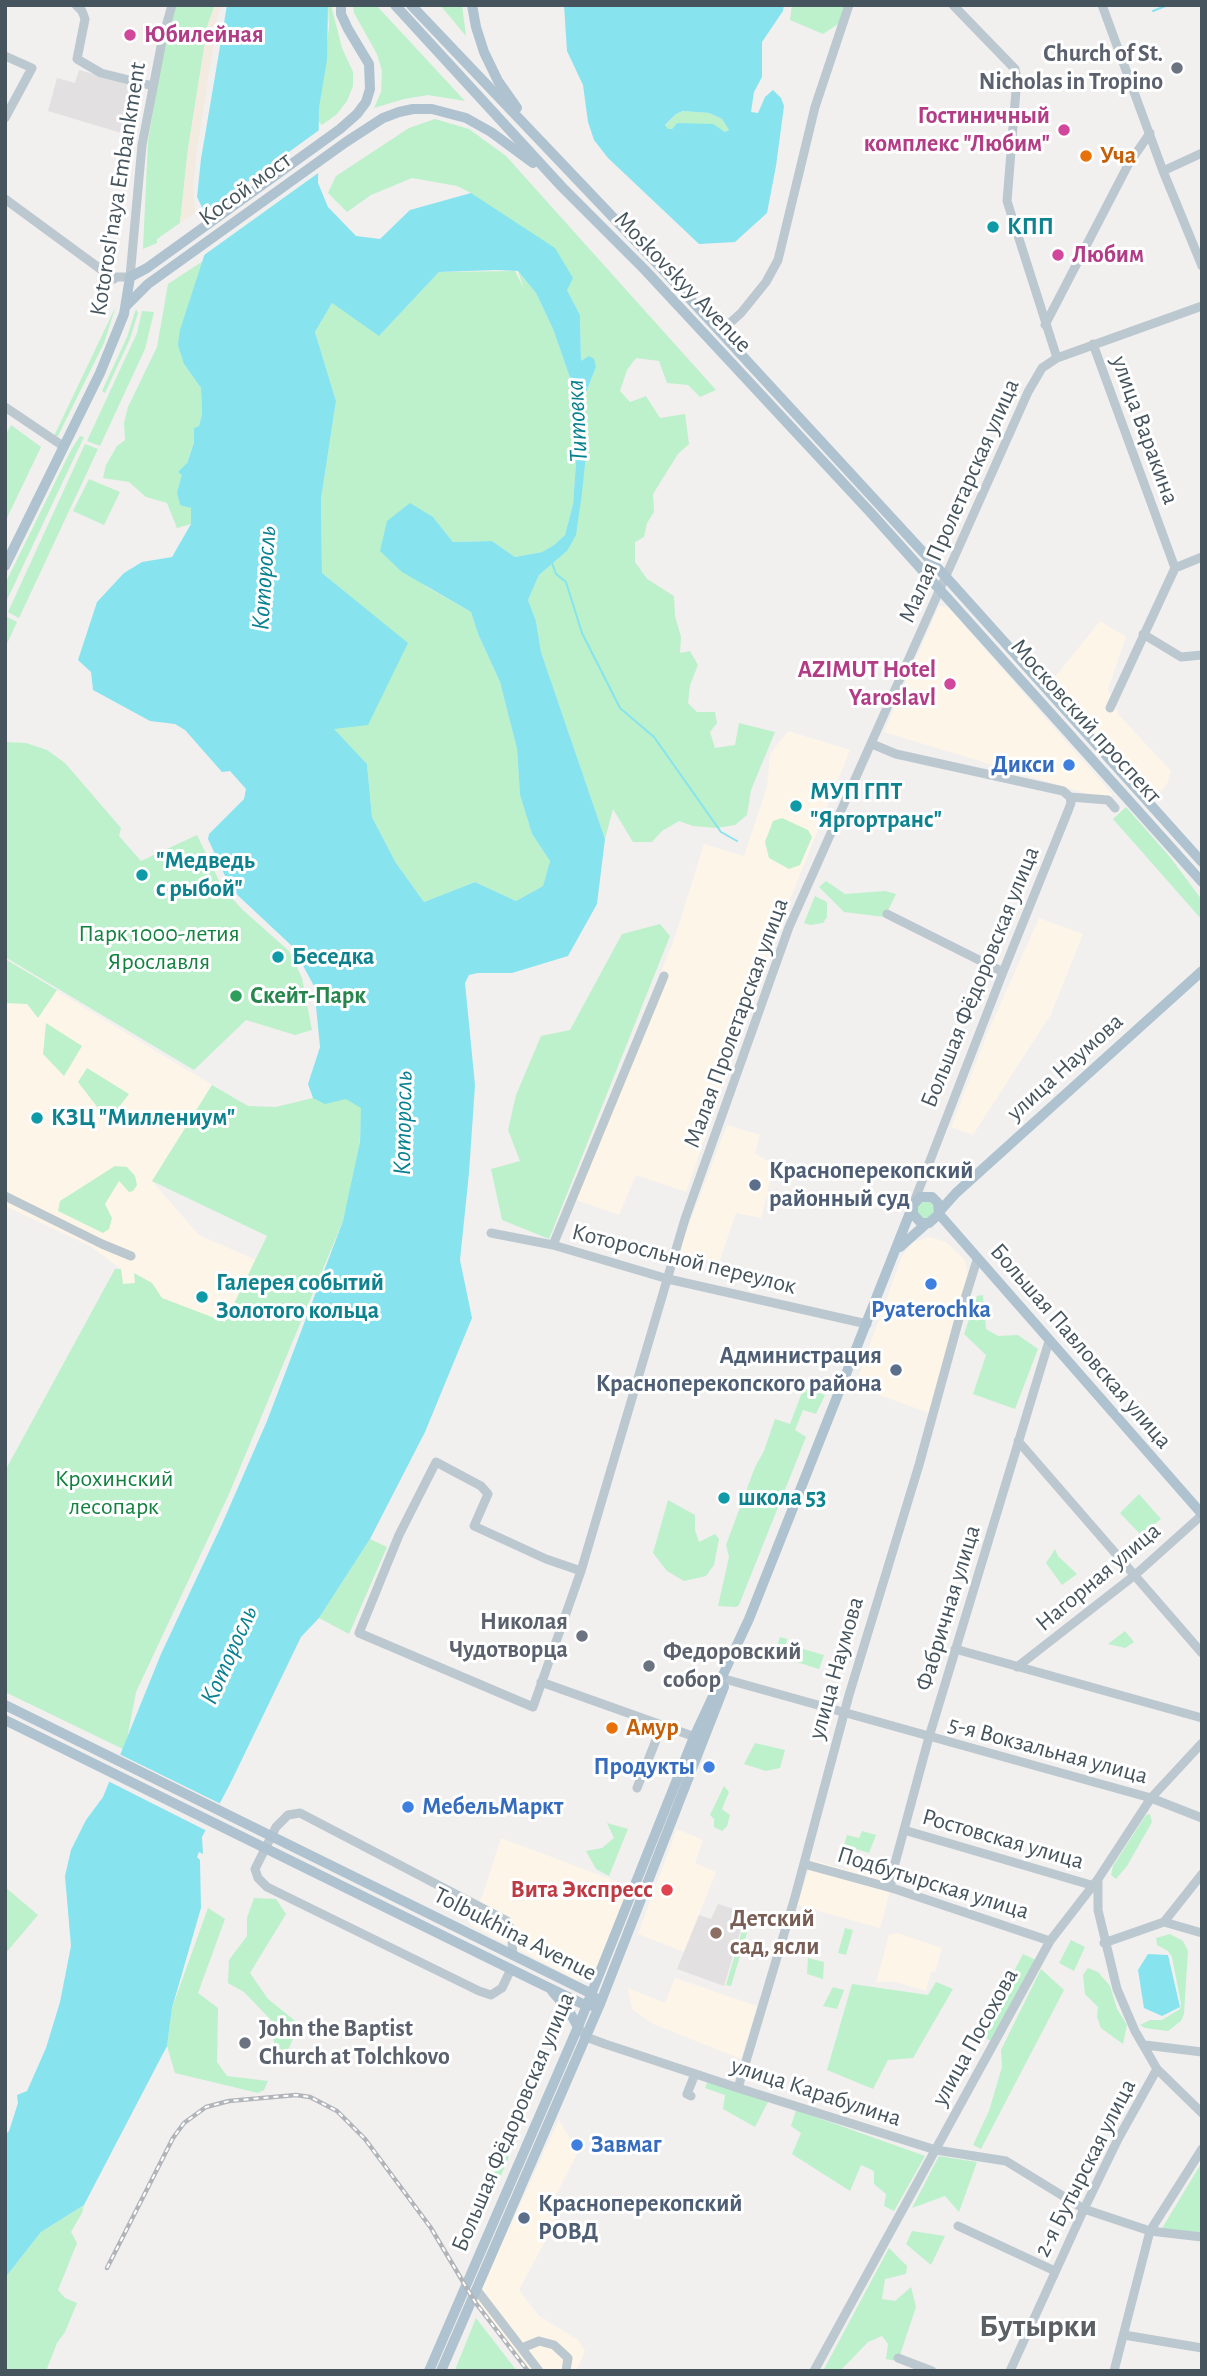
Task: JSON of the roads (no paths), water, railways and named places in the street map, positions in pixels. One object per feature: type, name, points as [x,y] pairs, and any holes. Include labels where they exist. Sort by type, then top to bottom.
[{"type":"main road","name":"Косой мост","points":[[129,282],[357,114],[366,102],[371,77],[369,64],[341,14],[341,5]]},
{"type":"main road","name":"Moskovskyy Avenue","points":[[395,5],[562,187],[645,270],[939,589]]},
{"type":"main road","name":"Moskovskyy Avenue","points":[[411,5],[946,576]]},
{"type":"main road","points":[[472,5],[476,27],[489,64],[539,139]]},
{"type":"main road","name":"Косой мост","points":[[127,305],[144,287],[367,128],[383,118],[413,109],[449,112],[466,118],[491,132],[562,187]]},
{"type":"main road","points":[[129,282],[144,287]]},
{"type":"main road","name":"Kotorosl'naya Embankment","points":[[5,566],[100,373],[127,305],[129,282]]},
{"type":"main road","name":"Московский проспект","points":[[946,576],[1202,862]]},
{"type":"main road","name":"Московский проспект","points":[[939,589],[1202,882]]},
{"type":"main road","name":"улица Наумова","points":[[939,1213],[956,1193],[1202,971]]},
{"type":"main road","name":"улица Наумова","points":[[933,1198],[947,1198],[956,1193]]},
{"type":"main road","points":[[920,1197],[933,1198],[938,1203],[939,1213],[928,1223],[916,1220],[912,1212],[913,1205],[920,1197]]},
{"type":"main road","name":"Большая Фёдоровская улица","points":[[429,2371],[587,2006],[749,1619],[913,1205]]},
{"type":"main road","name":"Большая Павловская улица","points":[[939,1213],[977,1260],[1202,1515]]},
{"type":"main road","name":"Большая Фёдоровская улица","points":[[892,1258],[908,1238],[928,1223]]},
{"type":"main road","name":"Большая Павловская улица","points":[[928,1223],[957,1237]]},
{"type":"main road","name":"Tolbukhina Avenue","points":[[5,1706],[592,1994],[600,2004],[587,2006],[5,1720]]},
{"type":"main road","name":"Большая Фёдоровская улица","points":[[441,2371],[600,2004],[699,1738]]},
{"type":"main road","points":[[569,1983],[587,1986],[599,1976]]},
{"type":"main road","points":[[548,1987],[569,2011],[578,2027]]},
{"type":"street","points":[[76,5],[82,10],[85,19],[77,59],[101,73],[153,86]]},
{"type":"street","name":"Kotorosl'naya Embankment","points":[[129,282],[142,145],[172,5]]},
{"type":"street","points":[[720,332],[741,313],[766,282],[778,260],[815,107],[849,5]]},
{"type":"street","points":[[953,5],[1015,69],[1017,78],[1007,201],[1057,358],[1202,306]]},
{"type":"street","points":[[1102,5],[1163,171],[1202,266]]},
{"type":"street","points":[[5,56],[32,68],[5,118]]},
{"type":"street","points":[[1045,324],[1128,165],[1150,133]]},
{"type":"street","points":[[1163,171],[1202,153]]},
{"type":"street","points":[[5,199],[110,277],[129,282]]},
{"type":"street","name":"улица Варакина","points":[[1093,344],[1175,568]]},
{"type":"street","name":"Малая Пролетарская улица","points":[[582,1571],[535,1554],[474,1526],[488,1494],[481,1486],[436,1462],[399,1535],[359,1633],[533,1707],[582,1571],[685,1219],[789,927],[1037,376],[1042,368],[1057,358]]},
{"type":"street","points":[[5,407],[63,446]]},
{"type":"street","points":[[1110,708],[1175,568],[1202,557]]},
{"type":"street","points":[[1143,634],[1181,657],[1202,655]]},
{"type":"street","points":[[872,744],[896,754],[1063,791],[1070,797],[1108,800],[1115,808]]},
{"type":"street","name":"Большая Фёдоровская улица","points":[[913,1205],[1068,811],[1070,797]]},
{"type":"street","points":[[887,914],[1003,972]]},
{"type":"street","points":[[553,1245],[664,976]]},
{"type":"street","points":[[925,1173],[925,1184],[933,1198]]},
{"type":"street","points":[[5,1196],[131,1256]]},
{"type":"street","name":"Которосльной переулок","points":[[492,1233],[553,1245],[668,1279],[867,1324]]},
{"type":"street","name":"улица Наумова","points":[[738,2088],[977,1260]]},
{"type":"street","name":"Фабричная улица","points":[[891,1888],[891,1878],[929,1737],[1049,1341]]},
{"type":"street","points":[[1018,1441],[1202,1653]]},
{"type":"street","name":"Нагорная улица","points":[[1017,1667],[1135,1575],[1202,1515]]},
{"type":"street","points":[[955,1649],[1202,1718]]},
{"type":"street","name":"5-я Вокзальная улица","points":[[724,1679],[1151,1798],[1202,1818]]},
{"type":"street","points":[[541,1682],[699,1738]]},
{"type":"street","points":[[637,1788],[662,1725]]},
{"type":"street","name":"улица Посохова","points":[[814,2371],[1050,1941],[1095,1882],[1151,1798],[1202,1743]]},
{"type":"street","points":[[511,1969],[502,1988],[491,1995],[479,1991],[267,1887],[258,1878],[255,1870],[276,1827],[288,1815],[300,1814],[507,1921],[511,1930],[513,1955]]},
{"type":"street","name":"Ростовская улица","points":[[904,1830],[1095,1882]]},
{"type":"street","name":"Подбутырская улица","points":[[804,1864],[891,1888],[1050,1941]]},
{"type":"street","points":[[1104,1943],[1164,1922],[1202,1874]]},
{"type":"street","name":"2-я Бутырская улица","points":[[1010,2371],[1118,2139],[1157,2069],[1135,2031],[1117,1989],[1104,1943],[1095,1882]]},
{"type":"street","points":[[1164,1922],[1202,1933]]},
{"type":"street","points":[[578,2027],[586,2037]]},
{"type":"street","name":"улица Карабулина","points":[[586,2037],[936,2150],[1006,2161],[1084,2209],[1150,2231],[1202,2237]]},
{"type":"street","points":[[1145,2045],[1202,2052]]},
{"type":"street","points":[[1157,2069],[1202,2113]]},
{"type":"street","points":[[691,2096],[687,2094],[695,2074]]},
{"type":"street","points":[[1114,2371],[1150,2231],[1202,2149]]},
{"type":"street","points":[[958,2226],[1055,2271]]},
{"type":"street","points":[[477,2289],[539,2371]]},
{"type":"street","points":[[1124,2335],[1202,2348]]},
{"type":"street","points":[[522,2348],[539,2341],[554,2345],[568,2358],[566,2371]]},
{"type":"street","points":[[898,2358],[932,2371]]},
{"type":"water","name":"Которосль","points":[[227,5],[328,5],[327,60],[319,108],[318,183],[328,207],[356,236],[380,239],[410,210],[471,193],[555,248],[573,278],[567,290],[580,315],[581,361],[589,356],[594,359],[596,367],[585,395],[588,435],[582,493],[576,535],[567,551],[539,575],[528,600],[536,621],[541,652],[605,839],[597,904],[568,956],[512,973],[469,975],[465,983],[475,1085],[460,1260],[472,1318],[425,1432],[370,1539],[319,1618],[301,1637],[202,1837],[203,1854],[199,1852],[197,1857],[200,1860],[201,1908],[172,2008],[167,2046],[84,2205],[41,2232],[5,2278],[5,2135],[9,2131],[18,2103],[17,2095],[27,2091],[46,2048],[60,2002],[71,1946],[65,1876],[71,1850],[86,1820],[103,1797],[161,1654],[267,1421],[343,1221],[360,1142],[361,1108],[346,1099],[325,1104],[313,1098],[308,1084],[320,1047],[314,986],[293,947],[231,889],[208,839],[209,834],[244,799],[246,789],[230,771],[222,772],[185,730],[175,724],[150,721],[93,690],[91,672],[78,660],[97,602],[124,573],[142,562],[172,557],[191,524],[191,508],[180,505],[177,492],[182,475],[178,472],[187,463],[194,442],[194,428],[199,426],[202,414],[201,388],[184,364],[178,345],[180,330],[205,253],[209,222],[197,197]],"holes":[[[518,271],[536,293],[553,329],[574,389],[578,435],[573,504],[565,535],[542,552],[515,557],[492,541],[453,542],[433,517],[410,503],[387,521],[380,551],[402,572],[471,612],[500,682],[517,749],[520,795],[532,834],[550,861],[543,886],[516,901],[475,882],[424,902],[396,863],[372,817],[367,764],[334,729],[368,725],[408,643],[322,573],[321,499],[336,401],[315,332],[332,303],[379,336],[439,272]]]},
{"type":"water","points":[[564,5],[784,5],[783,11],[762,42],[762,77],[754,92],[751,112],[758,113],[765,97],[773,90],[784,106],[767,213],[735,242],[699,244],[608,158],[594,140],[588,122],[583,85],[567,51]],"holes":[[[683,111],[709,113],[722,119],[729,130],[725,132],[713,124],[677,123],[672,129],[665,125]]]},
{"type":"water","points":[[1148,1954],[1168,1955],[1180,2007],[1162,2016],[1144,2008],[1138,1970]]},
{"type":"waterway","points":[[1153,11],[1168,5]]},
{"type":"waterway","name":"Титовка","points":[[552,563],[556,574],[566,582],[582,633],[620,708],[654,737],[721,832],[737,841]]},
{"type":"railway","points":[[107,2268],[173,2138],[184,2123],[206,2107],[229,2101],[296,2095],[310,2097],[337,2111],[365,2139],[431,2228],[475,2302],[528,2371]]},
{"type":"place","name":"Юбилейная","points":[[130,35]]},
{"type":"place","name":"Church of St. Nicholas in Tropino","points":[[1177,68]]},
{"type":"place","name":"Гостиничный комплекс \"Любим\"","points":[[1064,130]]},
{"type":"place","name":"Уча","points":[[1086,156]]},
{"type":"place","name":"КПП","points":[[993,227]]},
{"type":"place","name":"Любим","points":[[1058,255]]},
{"type":"place","name":"AZIMUT Hotel Yaroslavl","points":[[950,684]]},
{"type":"place","name":"Дикси","points":[[1069,765]]},
{"type":"place","name":"МУП ГПТ \"Яргортранс\"","points":[[796,806]]},
{"type":"place","name":"\"Медведь с рыбой\"","points":[[142,875]]},
{"type":"place","name":"Беседка","points":[[278,957]]},
{"type":"place","name":"Скейт-Парк","points":[[236,996]]},
{"type":"place","name":"КЗЦ \"Миллениум\"","points":[[37,1118]]},
{"type":"place","name":"Красноперекопский районный суд","points":[[755,1185]]},
{"type":"place","name":"Pyaterochka","points":[[931,1284]]},
{"type":"place","name":"Галерея событий Золотого кольца","points":[[202,1297]]},
{"type":"place","name":"Администрация Красноперекопского района","points":[[896,1370]]},
{"type":"place","name":"школа 53","points":[[724,1498]]},
{"type":"place","name":"Николая Чудотворца","points":[[582,1636]]},
{"type":"place","name":"Федоровский собор","points":[[649,1666]]},
{"type":"place","name":"Амур","points":[[612,1728]]},
{"type":"place","name":"Продукты","points":[[709,1767]]},
{"type":"place","name":"МебельМаркт","points":[[408,1807]]},
{"type":"place","name":"Вита Экспресс","points":[[667,1890]]},
{"type":"place","name":"Детский сад, ясли","points":[[716,1933]]},
{"type":"place","name":"John the Baptist Church at Tolchkovo","points":[[245,2043]]},
{"type":"place","name":"Завмаг","points":[[577,2145]]},
{"type":"place","name":"Красноперекопский РОВД","points":[[524,2218]]},
{"type":"district","name":"Бутырки","points":[[1038,2326]]},
{"type":"park label","name":"Парк 1000-летия Ярославля","points":[[159,948]]},
{"type":"park label","name":"Крохинский лесопарк","points":[[114,1493]]}]
